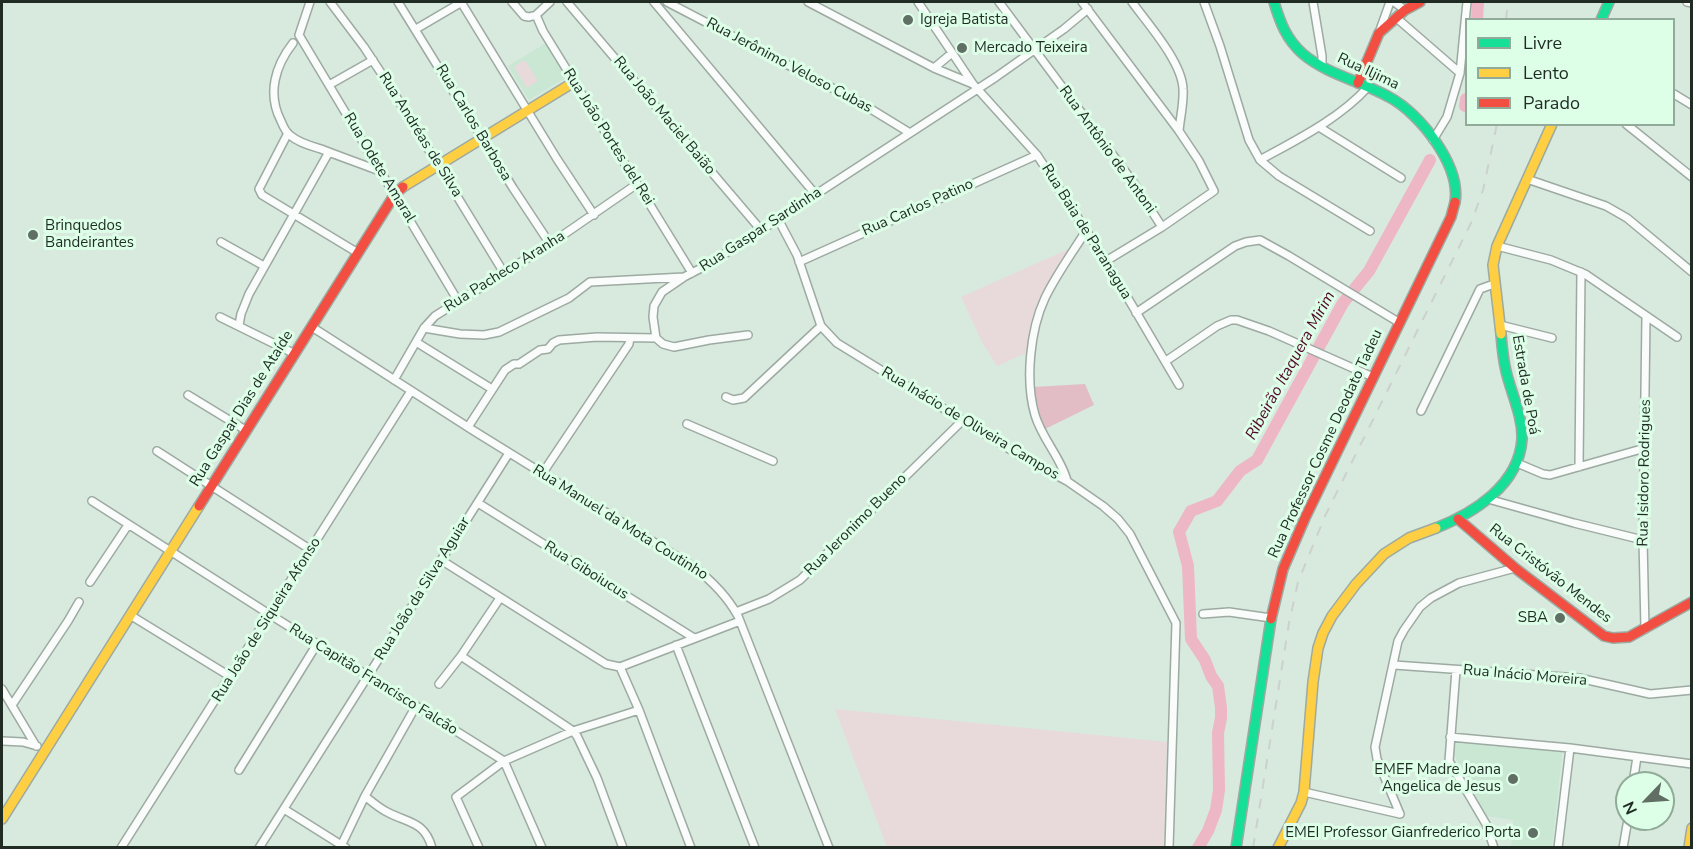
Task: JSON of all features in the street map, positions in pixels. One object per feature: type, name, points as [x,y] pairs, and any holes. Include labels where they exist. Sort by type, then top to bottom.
[{"type":"main road","name":"Rua Iljima","points":[[1274,2],[1282,26],[1292,44],[1322,67],[1392,98],[1420,123],[1433,140]]},
{"type":"main road","points":[[1358,83],[1377,37],[1408,9],[1420,2]]},
{"type":"main road","points":[[1602,18],[1609,2]]},
{"type":"main road","points":[[1377,37],[1381,38],[1408,14],[1408,9]]},
{"type":"main road","name":"Rua Gaspar Dias de Ataíde","points":[[2,815],[40,748],[171,552],[395,194],[408,182],[481,136],[574,82]]},
{"type":"main road","name":"Estrada de Poá","points":[[1278,848],[1301,803],[1304,792],[1313,682],[1318,648],[1323,633],[1347,595],[1384,554],[1409,538],[1458,519],[1488,499],[1505,481],[1517,463],[1522,439],[1520,421],[1506,370],[1493,265],[1497,246],[1551,126]]},
{"type":"main road","name":"Rua Professor Cosme Deodato Tadeu","points":[[1236,848],[1271,618],[1283,569],[1373,376],[1451,217],[1456,197],[1450,166],[1433,140]]},
{"type":"main road","name":"Rua Cristóvão Mendes","points":[[1458,519],[1515,568],[1604,636],[1622,639],[1645,629],[1692,602]]},
{"type":"main road","points":[[1689,848],[1692,828]]},
{"type":"street","name":"Rua Odete Amaral","points":[[310,2],[299,35],[458,301]]},
{"type":"street","name":"Rua Andréas de Silva","points":[[330,2],[373,60],[504,273]]},
{"type":"street","name":"Rua Carlos Barbosa","points":[[398,2],[550,244]]},
{"type":"street","points":[[416,29],[462,2],[557,159],[594,215]]},
{"type":"street","points":[[512,2],[527,17],[536,15],[550,2]]},
{"type":"street","name":"Rua João Maciel Baião","points":[[567,2],[761,230]]},
{"type":"street","points":[[654,2],[816,195]]},
{"type":"street","name":"Rua Jerônimo Veloso Cubas","points":[[667,2],[851,98],[910,133]]},
{"type":"street","points":[[808,2],[975,87]]},
{"type":"street","points":[[918,2],[975,87]]},
{"type":"street","name":"Rua Antônio de Antoni","points":[[999,2],[1133,182],[1162,227],[1106,261]]},
{"type":"street","points":[[1082,2],[1179,131],[1199,161],[1214,191],[1162,227]]},
{"type":"street","points":[[1132,2],[1174,61],[1180,74],[1183,90],[1179,131]]},
{"type":"street","points":[[1204,2],[1249,140],[1260,160],[1280,177],[1370,231]]},
{"type":"street","points":[[1313,2],[1322,67]]},
{"type":"street","points":[[1377,37],[1392,2],[1408,9]]},
{"type":"street","points":[[1465,18],[1467,2]]},
{"type":"street","points":[[1687,2],[1692,3]]},
{"type":"street","name":"Rua Gaspar Sardinha","points":[[424,328],[484,335],[509,328],[569,298],[590,282],[684,278],[816,195],[975,87],[1035,50],[1088,9]]},
{"type":"street","name":"Rua João Portes del Rei","points":[[536,15],[543,31],[692,273]]},
{"type":"street","points":[[1400,21],[1460,73]]},
{"type":"street","points":[[1433,140],[1447,117],[1460,73],[1465,22]]},
{"type":"street","points":[[293,43],[279,66],[273,92],[275,109],[288,133],[294,138],[382,172]]},
{"type":"street","points":[[934,68],[952,53]]},
{"type":"street","points":[[329,85],[373,60]]},
{"type":"street","name":"Rua Baia de Paranagua","points":[[975,87],[1037,155],[1106,261],[1179,385]]},
{"type":"street","points":[[1260,160],[1319,127],[1360,96],[1368,87]]},
{"type":"street","points":[[1675,95],[1692,105]]},
{"type":"street","points":[[1628,126],[1692,177]]},
{"type":"street","points":[[1319,127],[1401,178]]},
{"type":"street","points":[[288,133],[259,189],[262,195],[358,253]]},
{"type":"street","points":[[239,325],[245,304],[264,266],[329,152]]},
{"type":"street","name":"Rua Carlos Patino","points":[[799,262],[1037,155]]},
{"type":"street","points":[[1527,179],[1606,206],[1627,218],[1692,272]]},
{"type":"street","name":"Rua Pacheco Aranha","points":[[394,380],[424,328],[435,316],[550,244],[637,184]]},
{"type":"street","name":"Rua Inácio de Oliveira Campos","points":[[778,219],[799,262],[821,326],[837,343],[1024,458],[1067,481],[1103,506],[1130,534],[1176,623],[1169,848]]},
{"type":"street","points":[[1067,481],[1063,469],[1046,442],[1035,415],[1030,390],[1031,361],[1034,333],[1045,298],[1086,231]]},
{"type":"street","points":[[1137,313],[1235,246],[1260,240],[1400,323]]},
{"type":"street","points":[[221,242],[264,266]]},
{"type":"street","points":[[1497,246],[1551,260],[1581,272],[1677,337]]},
{"type":"street","points":[[1579,467],[1581,272]]},
{"type":"street","points":[[656,338],[653,316],[655,303],[663,292],[684,278]]},
{"type":"street","points":[[1421,411],[1480,289],[1494,284]]},
{"type":"street","points":[[220,317],[295,354]]},
{"type":"street","name":"Rua Isidoro Rodrigues","points":[[1645,629],[1643,540],[1646,317]]},
{"type":"street","points":[[1166,361],[1217,326],[1231,320],[1245,321],[1373,376]]},
{"type":"street","points":[[1500,325],[1552,338]]},
{"type":"street","points":[[726,397],[733,400],[744,398],[821,326]]},
{"type":"street","name":"Rua Manuel da Mota Coutinho","points":[[312,327],[707,576],[736,612],[829,848]]},
{"type":"street","points":[[468,427],[501,375],[508,368],[548,349],[559,340],[597,337],[656,338],[663,344],[674,347],[748,335]]},
{"type":"street","points":[[542,474],[629,344],[630,338]]},
{"type":"street","points":[[416,342],[492,389]]},
{"type":"street","name":"Rua João de Siqueira Afonso","points":[[121,848],[411,391]]},
{"type":"street","points":[[188,395],[247,431]]},
{"type":"street","name":"Rua Jeronimo Bueno","points":[[736,612],[769,599],[800,580],[963,420]]},
{"type":"street","points":[[687,424],[773,461]]},
{"type":"street","points":[[1517,463],[1550,475],[1646,448]]},
{"type":"street","points":[[157,451],[311,550]]},
{"type":"street","name":"Rua João da Silva Aguiar","points":[[259,848],[509,453]]},
{"type":"street","points":[[1488,499],[1643,540]]},
{"type":"street","name":"Rua Capitão Francisco Falcão","points":[[92,501],[504,761]]},
{"type":"street","name":"Rua Giboiucus","points":[[478,503],[694,638]]},
{"type":"street","points":[[90,582],[129,525]]},
{"type":"street","points":[[441,560],[606,664],[620,667],[740,621]]},
{"type":"street","points":[[1304,792],[1400,814],[1377,759],[1375,747],[1401,636],[1420,607],[1431,598],[1459,583],[1515,568]]},
{"type":"street","points":[[439,684],[500,598]]},
{"type":"street","points":[[12,705],[79,602]]},
{"type":"street","points":[[1203,614],[1229,612],[1271,618]]},
{"type":"street","points":[[130,615],[231,677]]},
{"type":"street","points":[[239,770],[317,644]]},
{"type":"street","points":[[676,645],[755,848]]},
{"type":"street","points":[[461,656],[573,731],[597,778],[623,848]]},
{"type":"street","name":"Rua Inácio Moreira","points":[[1394,665],[1579,678],[1650,694],[1692,690]]},
{"type":"street","points":[[620,667],[639,710],[691,848]]},
{"type":"street","points":[[1456,670],[1449,761],[1486,824],[1494,848]]},
{"type":"street","points":[[2,688],[40,748]]},
{"type":"street","points":[[284,809],[342,846],[365,796],[416,706]]},
{"type":"street","points":[[479,848],[456,797],[504,761],[573,731],[639,710]]},
{"type":"street","points":[[1450,737],[1570,748],[1692,764]]},
{"type":"street","points":[[2,741],[23,742],[40,748]]},
{"type":"street","points":[[1558,848],[1570,748]]},
{"type":"street","points":[[1635,771],[1637,757]]},
{"type":"street","points":[[504,761],[542,848]]},
{"type":"street","points":[[365,796],[381,809],[423,828],[432,848]]},
{"type":"street","points":[[1623,848],[1626,831]]},
{"type":"shaded area","points":[[546,43],[567,77],[529,100],[508,66]]},
{"type":"shaded area","points":[[525,60],[538,81],[527,88],[514,67]]},
{"type":"shaded area","points":[[1071,248],[1039,306],[1030,328],[1026,353],[997,366],[982,342],[961,297]]},
{"type":"shaded area","points":[[1085,384],[1094,405],[1043,430],[1033,387]]},
{"type":"shaded area","points":[[835,709],[1167,742],[1164,847],[887,847]]},
{"type":"shaded area","name":"EMEF Madre Joana Angelica de Jesus","points":[[1459,742],[1562,752],[1552,847],[1511,847],[1513,820],[1486,816],[1455,756],[1455,746]]},
{"type":"waterway","name":"Ribeirão Itaquera Mirim","points":[[1477,18],[1478,2]]},
{"type":"waterway","name":"Ribeirão Itaquera Mirim","points":[[1198,848],[1216,810],[1219,790],[1218,733],[1221,708],[1218,686],[1191,639],[1188,566],[1179,532],[1191,511],[1217,501],[1240,471],[1257,460],[1343,303],[1369,271],[1430,160]]},
{"type":"railway","points":[[1506,18],[1508,2]]},
{"type":"railway","points":[[1253,848],[1289,623],[1298,582],[1325,516],[1472,221],[1483,190],[1497,126]]},
{"type":"traffic: fast","points":[[1274,2],[1284,30],[1303,54],[1334,73],[1389,97],[1413,115],[1425,128],[1436,142],[1452,173],[1455,202]]},
{"type":"traffic: fast","points":[[1602,18],[1609,2]]},
{"type":"traffic: fast","points":[[1436,528],[1465,514],[1492,495],[1513,470],[1519,455],[1522,439],[1521,422],[1505,366],[1501,334]]},
{"type":"traffic: fast","points":[[1236,848],[1271,619]]},
{"type":"traffic: slow","points":[[403,187],[574,82]]},
{"type":"traffic: slow","points":[[1501,334],[1493,265],[1497,246],[1551,126]]},
{"type":"traffic: slow","points":[[2,819],[199,506]]},
{"type":"traffic: slow","points":[[1278,848],[1301,803],[1304,792],[1313,682],[1318,648],[1323,633],[1332,616],[1356,584],[1384,554],[1409,538],[1436,528]]},
{"type":"traffic: slow","points":[[1689,848],[1692,828]]},
{"type":"traffic: jam","points":[[1358,83],[1379,33],[1405,10],[1420,2]]},
{"type":"traffic: jam","points":[[199,506],[395,194],[403,187]]},
{"type":"traffic: jam","points":[[1271,619],[1283,569],[1305,518],[1451,217],[1455,202]]},
{"type":"traffic: jam","points":[[1458,519],[1515,568],[1604,636],[1629,637],[1692,602]]},
{"type":"place","name":"Igreja Batista","points":[[908,20]]},
{"type":"place","name":"Mercado Teixeira","points":[[962,48]]},
{"type":"place","name":"Brinquedos Bandeirantes","points":[[33,235]]},
{"type":"place","name":"SBA","points":[[1560,618]]},
{"type":"place","name":"EMEF Madre Joana Angelica de Jesus","points":[[1513,779]]},
{"type":"place","name":"EMEI Professor Gianfrederico Porta","points":[[1533,833]]}]
